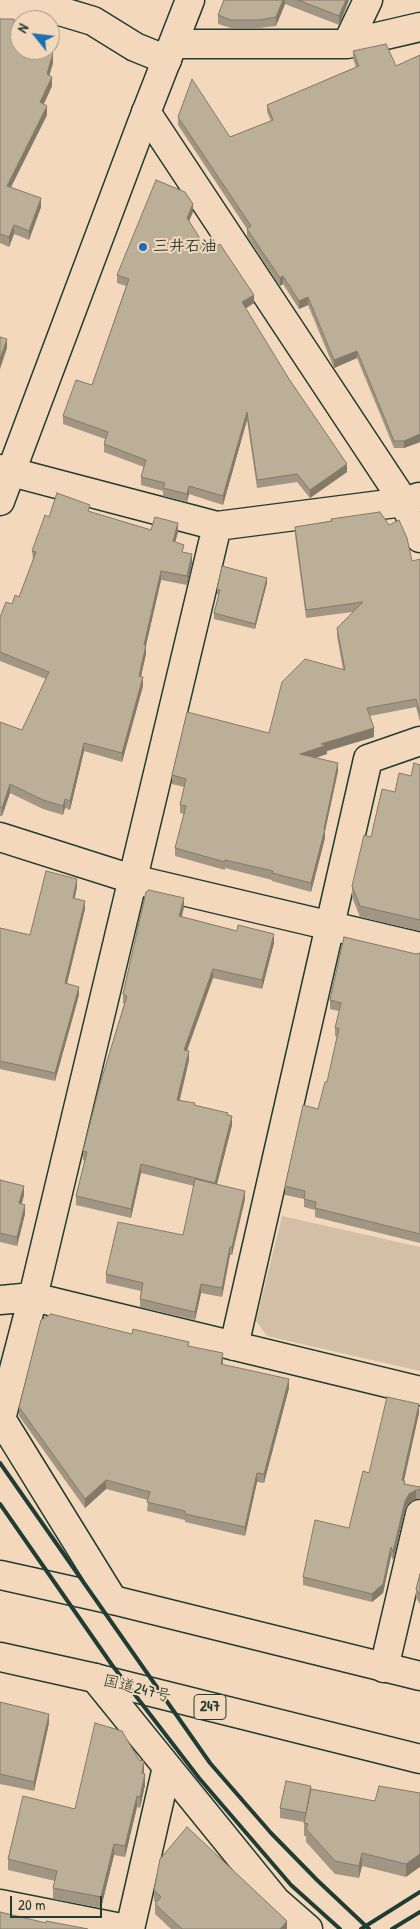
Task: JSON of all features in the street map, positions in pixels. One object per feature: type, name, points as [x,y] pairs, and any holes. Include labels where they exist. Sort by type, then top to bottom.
[{"type":"main road","points":[[0,501],[6,471],[190,0]]},
{"type":"main road","points":[[347,44],[368,0]]},
{"type":"main road","points":[[0,7],[44,6],[93,20],[135,47],[170,52],[347,44],[420,27]]},
{"type":"main road","points":[[146,112],[412,499],[420,538]]},
{"type":"main road","points":[[6,471],[217,526],[412,499]]},
{"type":"main road","points":[[113,1600],[0,1418],[33,1297],[217,526]]},
{"type":"main road","points":[[234,1346],[368,759],[420,741]]},
{"type":"main road","points":[[0,837],[132,879],[420,947]]},
{"type":"main road","points":[[0,1300],[33,1297],[420,1391]]},
{"type":"main road","points":[[384,1668],[420,1514]]},
{"type":"main road","points":[[0,1575],[113,1600],[420,1676]]},
{"type":"main road","name":"国道247号","points":[[0,1657],[95,1678],[420,1759]]},
{"type":"main road","points":[[95,1678],[276,1901],[308,1929]]},
{"type":"main road","points":[[130,1929],[167,1767]]},
{"type":"main road","points":[[0,1904],[126,1929]]},
{"type":"shaded area","points":[[282,1216],[420,1247],[420,1371],[267,1336],[256,1321]]},
{"type":"building","points":[[224,0],[283,0],[276,17],[259,20],[231,20],[218,15]]},
{"type":"building","points":[[298,0],[346,0],[339,16]]},
{"type":"building","points":[[0,19],[10,19],[10,60],[51,60],[47,74],[52,77],[40,102],[47,106],[7,186],[41,198],[29,231],[14,225],[9,237],[0,234]]},
{"type":"building","points":[[386,44],[396,66],[420,55],[420,434],[404,441],[394,441],[357,351],[334,360],[308,297],[299,301],[283,276],[280,278],[247,229],[251,226],[178,117],[192,79],[230,137],[273,120],[267,105],[359,66],[353,51]]},
{"type":"building","points":[[156,180],[185,192],[193,204],[187,218],[208,251],[220,244],[254,295],[242,302],[289,379],[347,464],[310,490],[297,474],[257,480],[247,412],[223,496],[189,486],[187,494],[163,488],[165,483],[141,477],[146,460],[104,444],[108,432],[63,416],[76,380],[92,385],[129,279],[117,275]]},
{"type":"building","points":[[0,337],[7,339],[0,359]]},
{"type":"building","points":[[57,493],[90,505],[88,511],[151,530],[155,517],[178,523],[173,541],[184,545],[182,552],[192,554],[187,576],[161,571],[144,645],[146,645],[139,676],[143,677],[122,753],[84,743],[70,801],[65,799],[63,806],[43,800],[10,784],[2,808],[0,807],[0,722],[22,730],[49,672],[0,652],[0,617],[6,602],[12,604],[15,595],[19,597],[36,552],[32,551],[45,515],[49,517]]},
{"type":"building","points":[[380,512],[389,525],[399,520],[407,538],[412,561],[420,559],[420,713],[416,699],[367,708],[374,728],[321,744],[327,745],[300,754],[338,763],[325,829],[311,883],[272,873],[273,871],[225,860],[225,862],[175,848],[186,806],[180,805],[186,779],[172,775],[187,712],[269,733],[282,682],[305,659],[345,670],[337,628],[363,602],[306,610],[295,527],[332,521],[331,519]]},
{"type":"building","points":[[222,566],[267,578],[255,624],[214,613],[220,590],[217,589]]},
{"type":"building","points":[[414,763],[420,765],[420,920],[360,906],[352,886],[364,835],[371,837],[382,789],[395,792],[399,773],[411,776]]},
{"type":"building","points":[[46,871],[77,879],[73,898],[85,901],[65,983],[79,987],[55,1073],[0,1061],[0,928],[30,935]]},
{"type":"building","points":[[149,890],[184,898],[179,916],[237,931],[238,925],[274,934],[262,980],[213,969],[184,1050],[189,1051],[177,1100],[195,1103],[194,1105],[228,1113],[227,1115],[232,1116],[215,1183],[141,1164],[131,1209],[76,1196],[87,1152],[83,1151],[100,1084],[127,996],[123,994],[146,892]]},
{"type":"building","points":[[344,937],[416,954],[420,953],[420,1234],[315,1208],[316,1202],[304,1199],[305,1191],[285,1186],[303,1105],[318,1109],[325,1082],[327,1082],[339,1028],[335,1028],[341,1003],[330,1000]]},
{"type":"building","points":[[195,1179],[245,1191],[232,1247],[230,1247],[222,1288],[201,1284],[195,1312],[140,1299],[143,1283],[106,1274],[118,1222],[183,1235]]},
{"type":"building","points":[[0,1180],[24,1186],[19,1203],[25,1205],[17,1237],[0,1233]]},
{"type":"building","points":[[51,1314],[132,1334],[133,1329],[189,1342],[188,1346],[223,1353],[221,1364],[289,1379],[264,1474],[257,1473],[245,1527],[185,1514],[185,1511],[147,1502],[150,1492],[106,1480],[85,1499],[19,1407],[41,1320]]},
{"type":"building","points":[[387,1397],[419,1404],[402,1480],[405,1481],[404,1484],[420,1487],[420,1490],[409,1494],[405,1501],[393,1552],[391,1547],[383,1584],[372,1594],[303,1577],[315,1520],[349,1528],[363,1471],[369,1473]]},
{"type":"building","points":[[420,1574],[420,1595],[416,1589]]},
{"type":"building","points":[[0,1702],[49,1714],[34,1782],[0,1774]]},
{"type":"building","points":[[95,1723],[122,1731],[139,1760],[144,1761],[142,1773],[145,1774],[140,1797],[137,1796],[125,1846],[114,1844],[101,1897],[53,1888],[57,1871],[8,1859],[23,1796],[75,1809]]},
{"type":"building","points":[[286,1781],[311,1786],[306,1813],[280,1808]]},
{"type":"building","points":[[379,1786],[420,1793],[420,1854],[406,1864],[362,1853],[359,1866],[335,1861],[306,1829],[308,1824],[304,1823],[311,1789],[375,1801]]},
{"type":"building","points":[[187,1827],[287,1921],[280,1929],[182,1929],[155,1904],[161,1897],[154,1890],[160,1859]]},
{"type":"building","points":[[0,1912],[46,1923],[46,1921],[88,1929],[0,1929]]},
{"type":"railway","points":[[0,1463],[210,1763],[271,1833],[369,1929]]},
{"type":"railway","points":[[0,1504],[112,1665],[199,1778],[291,1885],[340,1929]]},
{"type":"railway","points":[[361,1929],[420,1892]]},
{"type":"railway","points":[[392,1929],[420,1912]]},
{"type":"place","name":"三井石油","points":[[143,247]]}]
